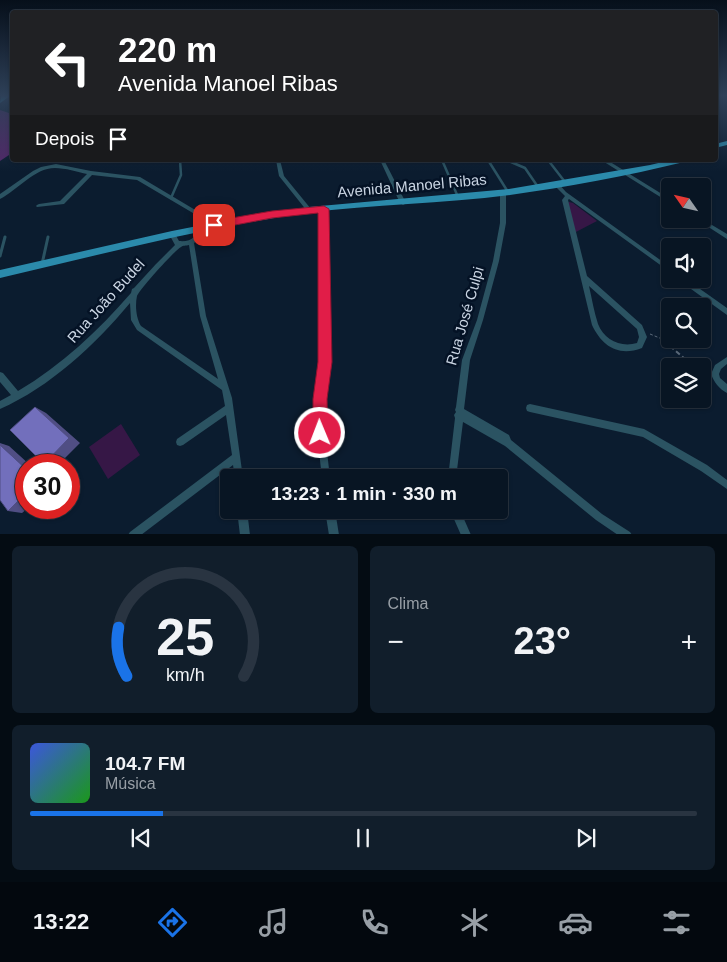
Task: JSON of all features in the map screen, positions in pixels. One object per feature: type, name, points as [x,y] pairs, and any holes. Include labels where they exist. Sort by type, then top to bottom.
[{"type":"main road","name":"Avenida Manoel Ribas","points":[[0,274],[214,225],[309,210],[506,193],[626,173],[673,162]]},
{"type":"street","points":[[278,162],[282,176],[309,210]]},
{"type":"street","points":[[383,162],[403,202]]},
{"type":"street","points":[[607,162],[661,194]]},
{"type":"street","points":[[0,197],[35,172],[49,166],[138,178],[200,214],[214,225]]},
{"type":"street","points":[[39,206],[62,204],[91,173]]},
{"type":"street","points":[[561,183],[568,196],[661,263]]},
{"type":"street","name":"Rua José Culpi","points":[[453,469],[467,352],[485,304],[498,247],[506,193]]},
{"type":"street","points":[[568,196],[565,199],[595,325],[605,341],[622,348],[634,348],[642,342],[643,332],[636,322],[584,278]]},
{"type":"street","points":[[324,209],[325,362],[320,416],[325,469]]},
{"type":"street","points":[[172,234],[174,241],[180,244],[191,242],[200,235],[202,227]]},
{"type":"street","points":[[711,227],[727,237]]},
{"type":"street","points":[[191,242],[203,316],[225,388],[237,469]]},
{"type":"street","name":"Rua João Budel","points":[[0,404],[54,372],[84,348],[109,322],[154,268],[180,244]]},
{"type":"street","points":[[694,288],[727,312]]},
{"type":"street","points":[[134,291],[133,315],[139,328],[225,388]]},
{"type":"street","points":[[727,360],[718,367],[715,374],[717,380],[727,389]]},
{"type":"street","points":[[0,376],[16,396]]},
{"type":"street","points":[[180,442],[229,408]]},
{"type":"street","points":[[530,408],[644,433],[704,468],[727,485]]},
{"type":"street","points":[[459,412],[508,443],[599,517],[627,534]]},
{"type":"street","points":[[133,534],[236,457]]},
{"type":"street","points":[[244,519],[246,534]]},
{"type":"street","points":[[332,519],[334,534]]},
{"type":"street","points":[[459,519],[466,534]]},
{"type":"lane","points":[[172,198],[182,175],[183,166],[181,162]]},
{"type":"lane","points":[[442,162],[458,198]]},
{"type":"lane","points":[[489,162],[506,193]]},
{"type":"lane","points":[[511,162],[526,168],[538,187]]},
{"type":"lane","points":[[549,162],[561,183]]},
{"type":"lane","points":[[0,256],[6,237]]},
{"type":"lane","points":[[42,264],[48,237]]},
{"type":"path","points":[[643,332],[662,339],[684,358]]},
{"type":"shaded area","points":[[0,121],[10,121],[10,154],[0,161]]},
{"type":"shaded area","points":[[569,202],[597,221],[574,233],[567,203]]},
{"type":"shaded area","points":[[121,424],[140,455],[108,479],[89,447]]},
{"type":"building","points":[[35,407],[69,438],[54,454],[34,454],[10,430]]},
{"type":"building","points":[[0,445],[15,459],[15,504],[8,511],[0,500]]},
{"type":"route","points":[[214,225],[290,212],[324,209],[325,369],[320,399],[320,433]]}]
